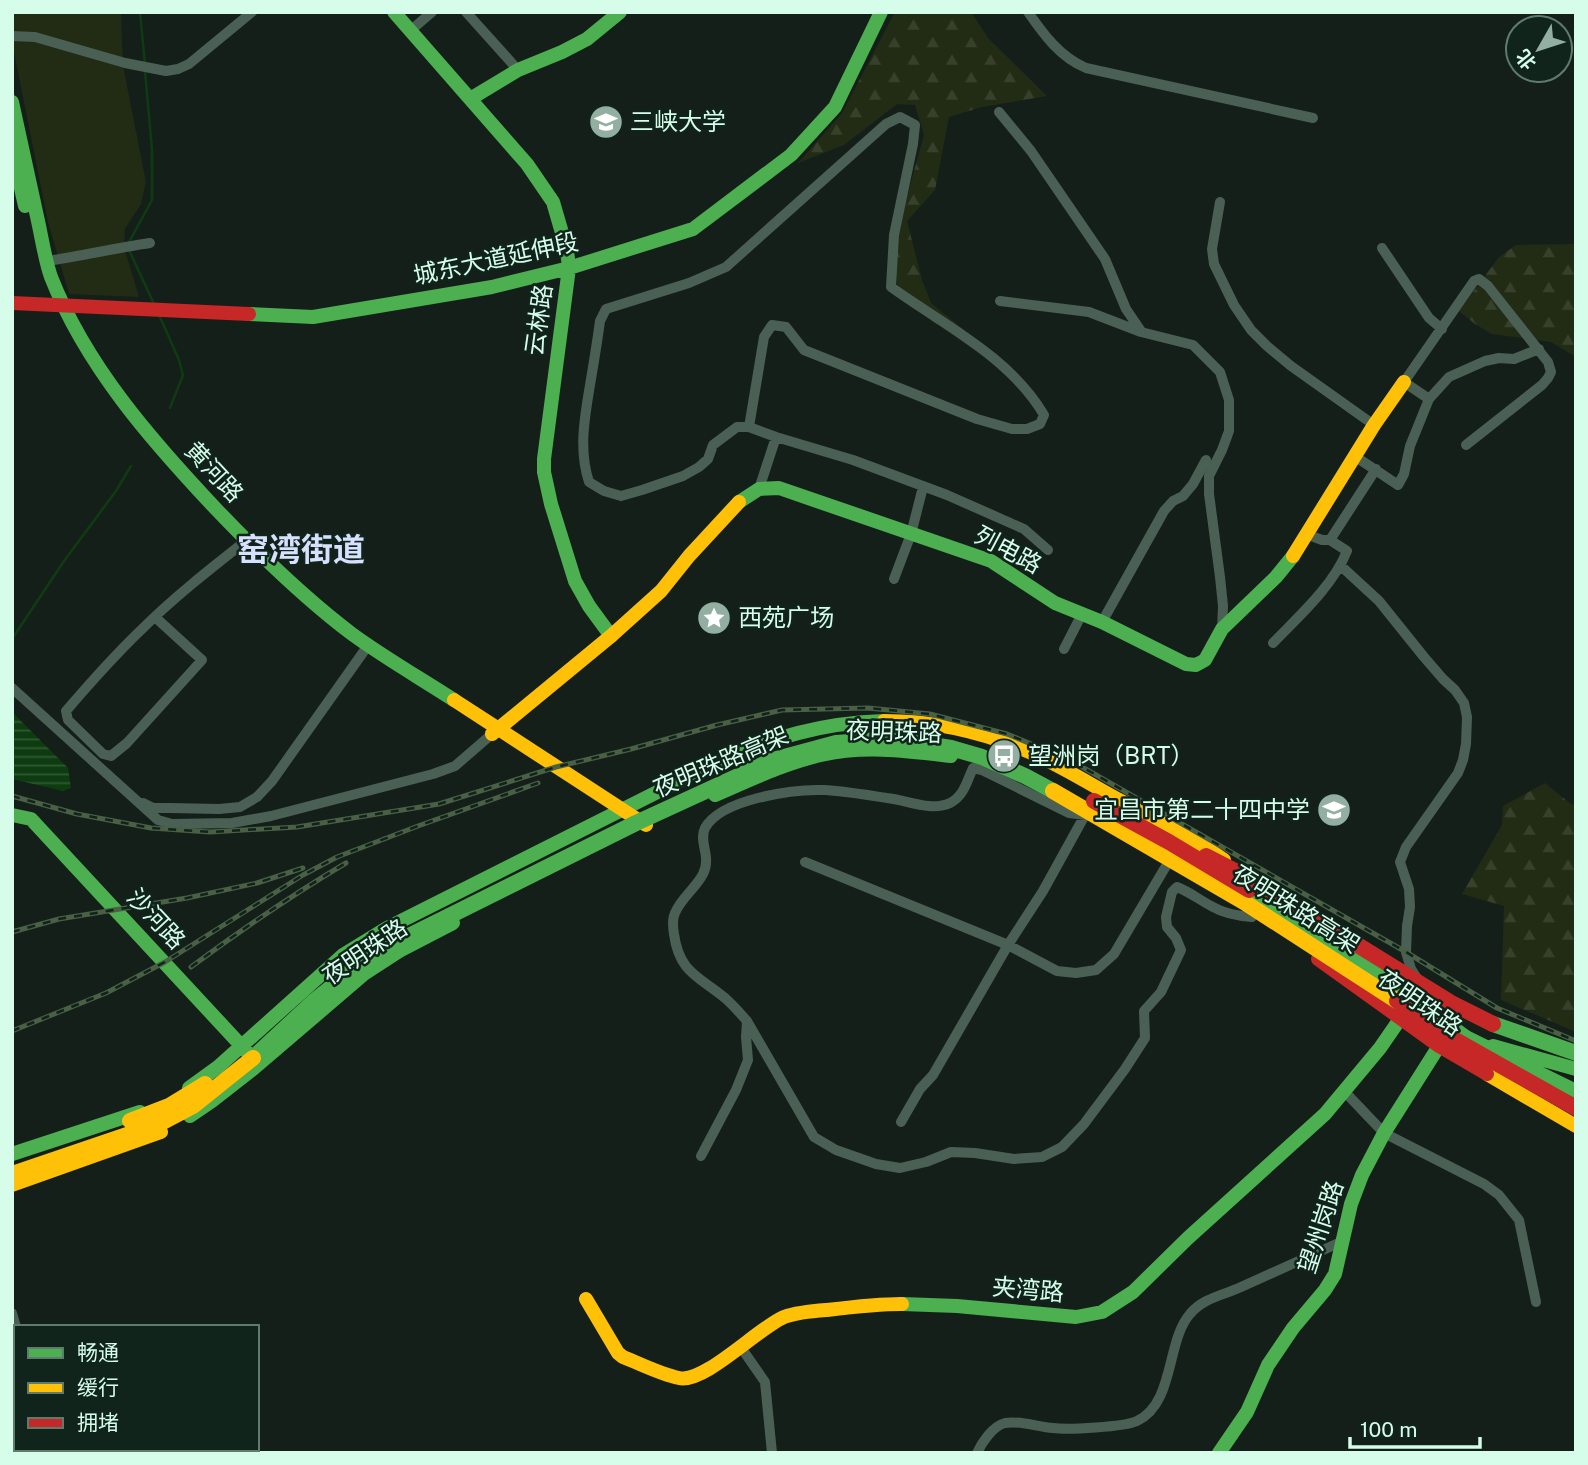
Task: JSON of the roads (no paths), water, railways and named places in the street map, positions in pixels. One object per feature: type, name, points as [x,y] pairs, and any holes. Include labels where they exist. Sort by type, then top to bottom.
[{"type":"main road","name":"云林路","points":[[394,12],[527,164],[554,202],[567,250],[568,266],[544,472],[575,581],[611,636]]},
{"type":"main road","points":[[470,99],[518,70],[587,39],[620,12]]},
{"type":"main road","name":"城东大道延伸段","points":[[568,266],[689,224],[782,153],[831,101],[873,12]]},
{"type":"main road","name":"城东大道延伸段","points":[[12,303],[56,301],[316,308],[485,283],[568,266],[693,229],[791,155],[835,107],[881,12]]},
{"type":"main road","name":"黄河路","points":[[12,102],[56,301]]},
{"type":"main road","name":"黄河路","points":[[12,149],[41,273],[110,396],[157,454],[244,542],[367,647],[642,827]]},
{"type":"main road","name":"城东大道延伸段","points":[[12,295],[56,301]]},
{"type":"main road","name":"列电路","points":[[759,489],[779,488],[991,561],[1055,603],[1102,622],[1186,664],[1196,665],[1205,660],[1222,629],[1276,577],[1295,553],[1374,425],[1404,382]]},
{"type":"main road","points":[[495,731],[611,636],[661,591],[734,507],[759,489]]},
{"type":"main road","name":"夜明珠路","points":[[12,1154],[155,1107],[192,1087],[343,955],[387,928],[717,762],[762,742],[798,731],[830,724],[874,721],[913,722],[957,728],[1035,755],[1200,844],[1352,947],[1412,998],[1466,1037],[1545,1066],[1576,1091]]},
{"type":"main road","name":"夜明珠路高架","points":[[12,1162],[153,1114],[198,1090],[237,1059],[346,961],[384,937],[739,765],[807,739],[840,733],[913,732],[956,740],[1012,759],[1128,819],[1275,906],[1412,998]]},
{"type":"main road","name":"夜明珠路高架","points":[[12,1174],[159,1124],[193,1106],[262,1051],[313,1002],[364,961],[401,940],[636,823],[773,760],[836,743],[878,740],[907,741],[951,748],[982,757],[1025,776],[1244,902],[1450,1037],[1576,1108]]},
{"type":"main road","name":"夜明珠路","points":[[12,1185],[158,1133],[184,1121],[260,1065],[353,982],[393,955],[642,827],[750,780],[808,759],[837,752],[881,750],[967,759],[1022,781],[1085,815],[1327,965],[1439,1046],[1576,1126]]},
{"type":"main road","name":"沙河路","points":[[12,815],[31,819],[260,1065]]},
{"type":"main road","points":[[1128,819],[1251,879],[1486,1022],[1576,1053]]},
{"type":"main road","name":"夹湾路","points":[[586,1300],[618,1353],[681,1379],[689,1379],[703,1373],[785,1317],[861,1306],[916,1304],[1076,1317],[1102,1312],[1132,1293],[1188,1238],[1325,1114],[1380,1048],[1400,1019]]},
{"type":"main road","name":"望州岗路","points":[[1219,1453],[1247,1412],[1268,1365],[1335,1274],[1354,1194],[1367,1164],[1439,1046]]},
{"type":"main road","points":[[1500,1066],[1576,1091]]},
{"type":"main road","points":[[1545,1066],[1576,1070]]},
{"type":"street","points":[[12,36],[35,37],[125,63],[166,71],[188,64],[251,12]]},
{"type":"street","points":[[410,31],[432,12]]},
{"type":"street","points":[[466,12],[518,70]]},
{"type":"street","points":[[1028,12],[1058,51],[1072,62],[1086,68],[1313,118]]},
{"type":"street","points":[[999,112],[1031,151],[1105,259],[1126,309],[1142,331]]},
{"type":"street","points":[[749,427],[764,337],[772,325],[786,327],[804,350],[977,419],[1012,429],[1027,429],[1040,424],[1044,415],[1022,385],[960,333],[891,287],[894,235],[914,144],[915,125],[900,117],[886,124],[726,267],[689,283],[606,309],[600,321],[583,432],[585,469],[589,482],[604,491],[621,496],[683,476],[699,467],[708,458],[713,445],[737,427],[749,427],[853,460],[947,495],[1024,529],[1048,550]]},
{"type":"street","points":[[1220,202],[1212,249],[1214,264],[1234,305],[1251,331],[1292,366],[1374,425]]},
{"type":"street","points":[[47,261],[150,243]]},
{"type":"street","points":[[1382,248],[1429,318],[1442,329]]},
{"type":"street","points":[[1429,399],[1404,382],[1474,281],[1479,278],[1539,349],[1551,372],[1542,385],[1466,445]]},
{"type":"street","points":[[1000,301],[1089,312],[1193,345],[1220,372],[1229,400],[1229,431],[1209,475],[1209,494],[1222,596],[1222,629]]},
{"type":"street","points":[[1356,457],[1398,485],[1429,399],[1449,377],[1472,366],[1499,358],[1514,359],[1539,349]]},
{"type":"street","points":[[759,489],[776,437]]},
{"type":"street","points":[[1102,622],[1164,511],[1193,484],[1206,460]]},
{"type":"street","points":[[1330,540],[1376,469]]},
{"type":"street","points":[[894,579],[911,534],[923,487]]},
{"type":"street","points":[[1273,643],[1329,582],[1341,566],[1347,551],[1330,540],[1306,534]]},
{"type":"street","points":[[155,617],[202,660],[127,743],[111,756],[103,754],[68,720],[66,711],[104,667],[155,617],[244,542]]},
{"type":"street","points":[[1341,566],[1379,601],[1464,703],[1467,717],[1466,744],[1458,773],[1406,847],[1400,862],[1409,889],[1406,952],[1411,969],[1444,1021]]},
{"type":"street","points":[[1064,649],[1082,614]]},
{"type":"street","points":[[139,802],[153,807],[219,809],[240,807],[257,797],[279,771],[367,647]]},
{"type":"street","points":[[12,688],[158,820],[172,824],[232,823],[271,816],[444,770],[455,766],[495,731]]},
{"type":"street","points":[[901,1122],[920,1089],[939,1065],[1085,815],[1069,813],[973,768],[960,796],[948,804],[928,806],[890,798],[823,790],[783,793],[731,807],[705,829],[703,839],[708,862],[701,878],[674,915],[676,947],[692,974],[725,998],[747,1021],[814,1137],[836,1150],[876,1164],[900,1168],[951,1152],[1014,1159],[1042,1157],[1062,1147],[1084,1124],[1145,1038],[1144,1011],[1161,992],[1181,950],[1167,927],[1166,917],[1172,892],[1177,887],[1214,908],[1229,914],[1252,917]]},
{"type":"street","points":[[805,862],[1008,945],[1057,971],[1076,973],[1096,970],[1114,954],[1166,866]]},
{"type":"street","points":[[701,1156],[736,1090],[748,1059],[747,1021]]},
{"type":"street","points":[[1344,1091],[1384,1133],[1484,1184],[1499,1195],[1519,1220],[1536,1302]]},
{"type":"street","points":[[977,1453],[987,1436],[1003,1423],[1056,1429],[1120,1425],[1138,1420],[1153,1408],[1163,1388],[1180,1331],[1189,1314],[1204,1302],[1343,1241]]},
{"type":"street","points":[[740,1346],[765,1382],[772,1453]]},
{"type":"waterway","points":[[140,12],[145,65]]},
{"type":"waterway","points":[[128,244],[152,200],[152,150],[145,71]]},
{"type":"waterway","points":[[129,250],[154,304]]},
{"type":"waterway","points":[[160,317],[183,375],[170,408]]},
{"type":"waterway","points":[[12,639],[131,466]]},
{"type":"railway","points":[[12,796],[77,814],[151,828],[210,832],[297,827],[439,804],[556,767],[782,710],[868,708],[930,714],[1007,734],[1070,760],[1406,952],[1497,1008],[1576,1041]]},
{"type":"railway","points":[[12,1031],[106,993],[165,962],[303,875],[337,857],[538,783]]},
{"type":"railway","points":[[191,967],[267,913],[346,863]]},
{"type":"railway","points":[[12,932],[59,919],[187,898],[257,883],[303,868]]},
{"type":"place","name":"三峡大学","points":[[606,122]]},
{"type":"place","name":"西苑广场","points":[[714,618]]},
{"type":"place","name":"望洲岗（BRT）","points":[[1004,756]]},
{"type":"place","name":"宜昌市第二十四中学","points":[[1334,810]]},
{"type":"district","name":"窑湾街道","points":[[301,550]]}]
